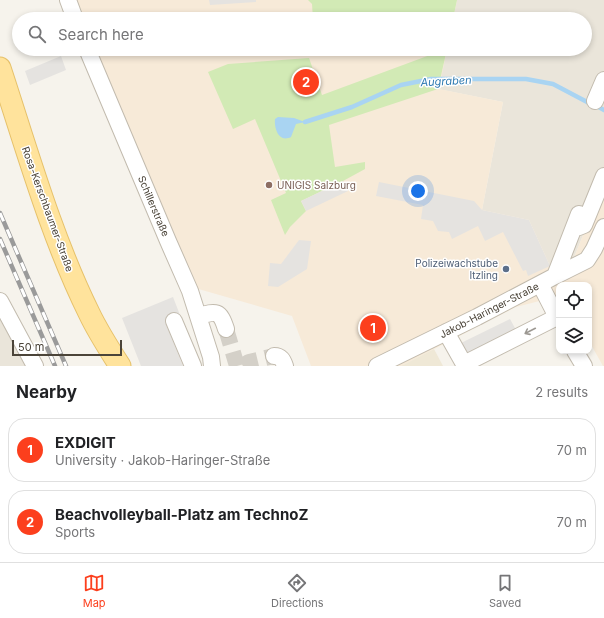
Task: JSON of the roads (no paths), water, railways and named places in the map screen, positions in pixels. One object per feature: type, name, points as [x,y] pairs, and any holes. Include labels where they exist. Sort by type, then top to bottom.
[{"type":"main road","name":"Rosa-Kerschbaumer-Straße","points":[[0,68],[51,222],[66,262],[89,313],[120,366]]},
{"type":"street","points":[[68,0],[72,12]]},
{"type":"street","name":"Schillerstraße","points":[[90,56],[168,242],[190,290],[211,357],[212,366]]},
{"type":"street","points":[[595,102],[604,80]]},
{"type":"street","points":[[555,276],[576,221],[584,225],[604,176]]},
{"type":"street","name":"Jakob-Haringer-Straße","points":[[377,366],[477,317],[587,260],[604,227]]},
{"type":"street","points":[[540,284],[557,318]]},
{"type":"street","points":[[0,301],[35,366]]},
{"type":"street","points":[[199,316],[214,312],[219,314],[223,318],[226,329]]},
{"type":"street","points":[[174,321],[193,366]]},
{"type":"street","points":[[446,332],[464,365],[556,321]]},
{"type":"street","points":[[577,354],[584,366]]},
{"type":"water","points":[[278,117],[294,118],[305,122],[296,124],[291,137],[283,138],[280,137],[275,127],[275,119]]},
{"type":"waterway","name":"Augraben","points":[[305,122],[352,107],[401,85],[431,79],[526,79],[553,84],[589,103]]},
{"type":"waterway","name":"Augraben","points":[[597,106],[604,110]]},
{"type":"tunnel","points":[[226,329],[237,366]]},
{"type":"tunnel","points":[[243,366],[249,362],[274,356]]},
{"type":"railway","points":[[0,213],[66,366]]},
{"type":"railway","points":[[0,239],[55,366]]},
{"type":"place","name":"Beachvolleyball-Platz am TechnoZ","points":[[306,82]]},
{"type":"place","name":"UNIGIS Salzburg","points":[[269,185]]},
{"type":"place","name":"Polizeiwachstube Itzling","points":[[506,269]]},
{"type":"place","name":"EXDIGIT","points":[[373,328]]}]
